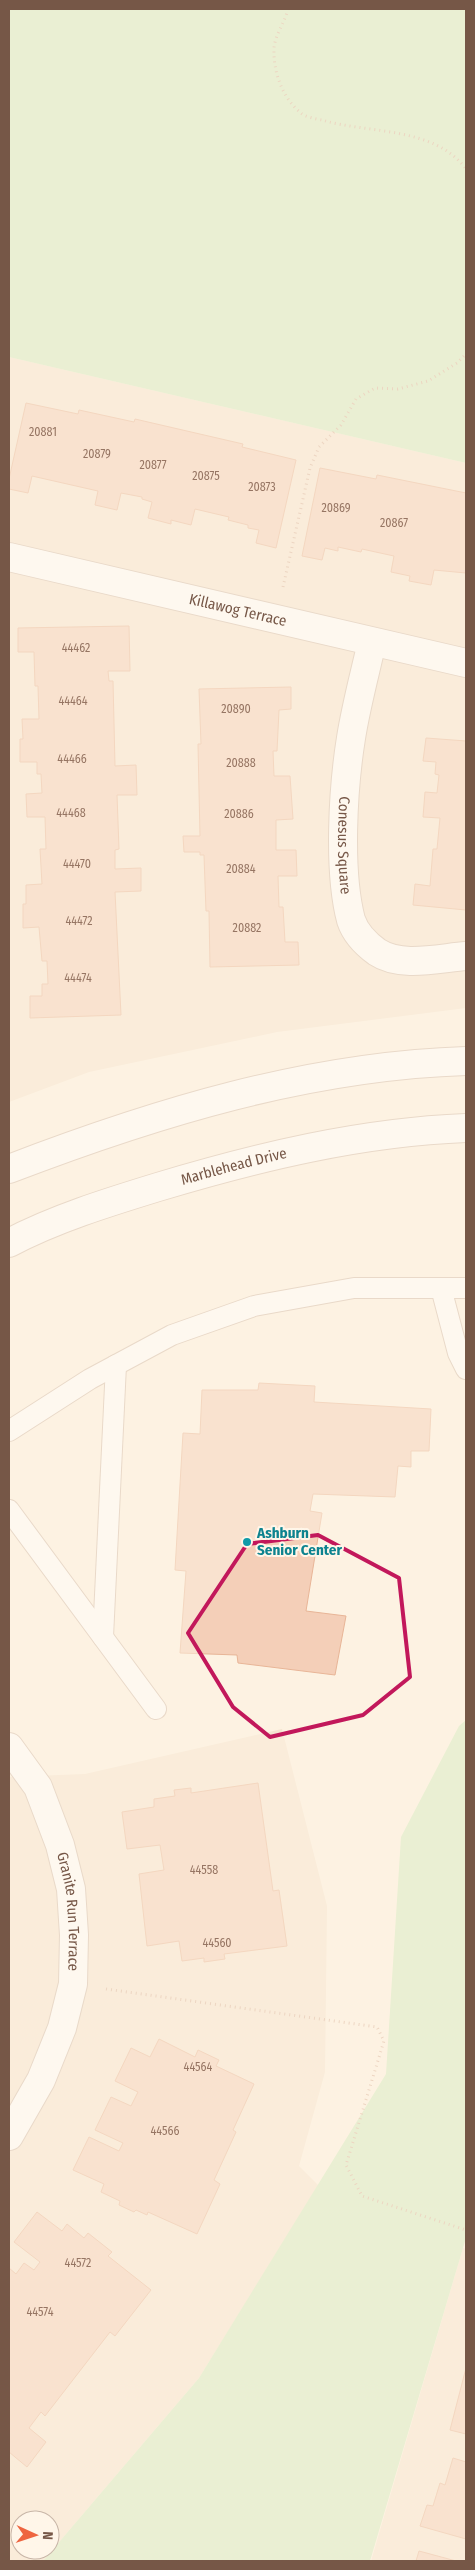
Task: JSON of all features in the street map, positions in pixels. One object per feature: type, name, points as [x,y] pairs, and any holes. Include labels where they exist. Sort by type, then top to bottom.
[{"type":"street","name":"Killawog Terrace","points":[[9,557],[466,663]]},
{"type":"street","name":"Conesus Square","points":[[372,642],[351,738],[344,807],[345,881],[352,921],[361,938],[378,952],[400,960],[466,956]]},
{"type":"street","points":[[9,1169],[94,1136],[216,1099],[335,1074],[466,1061]]},
{"type":"street","name":"Marblehead Drive","points":[[9,1243],[115,1200],[233,1164],[345,1140],[466,1128]]},
{"type":"street","name":"Granite Run Terrace","points":[[9,1747],[38,1788],[60,1845],[71,1889],[74,1935],[73,1984],[62,2028],[41,2080],[9,2136]]},
{"type":"lane","points":[[9,1431],[116,1365],[172,1335],[254,1306],[354,1288],[466,1288]]},
{"type":"lane","points":[[441,1288],[458,1354],[466,1368]]},
{"type":"lane","points":[[104,1637],[116,1365]]},
{"type":"lane","points":[[9,1510],[156,1709]]},
{"type":"path","points":[[288,9],[274,46],[275,69],[283,91],[301,114],[346,127],[381,130],[418,138],[457,156],[466,169]]},
{"type":"path","points":[[276,619],[310,468],[320,447],[341,425],[356,399],[375,388],[398,389],[428,381],[457,363],[466,354]]},
{"type":"path","points":[[73,1984],[376,2027],[384,2041],[346,2165],[362,2196],[466,2230]]},
{"type":"highlighted area","points":[[318,1535],[399,1578],[410,1677],[363,1715],[270,1737],[233,1707],[188,1633],[247,1544]]},
{"type":"shaded area","points":[[9,357],[466,463],[466,1008],[277,1032],[89,1072],[9,1102]]},
{"type":"shaded area","points":[[282,1729],[327,1906],[325,2072],[299,2166],[319,2186],[199,2378],[60,2541],[60,2510],[10,2510],[10,2560],[43,2561],[9,2561],[9,1777],[85,1774]]},
{"type":"shaded area","points":[[463,2248],[466,2249],[466,2561],[371,2561]]},
{"type":"green space","points":[[9,9],[466,9],[466,463],[9,357]]},
{"type":"green space","points":[[466,1720],[466,2238],[370,2561],[43,2561],[60,2560],[60,2541],[199,2378],[386,2074],[401,1837],[459,1726]]},
{"type":"building","points":[[26,403],[78,414],[79,410],[134,422],[135,419],[243,444],[242,447],[296,460],[276,548],[256,543],[259,530],[228,520],[229,517],[195,509],[191,525],[171,520],[171,524],[148,518],[152,502],[142,499],[142,497],[121,493],[117,510],[95,505],[98,491],[32,476],[28,493],[9,489],[9,479]]},
{"type":"building","points":[[320,468],[376,479],[377,475],[466,493],[466,573],[434,570],[431,585],[409,581],[410,576],[391,572],[394,556],[362,549],[361,552],[338,547],[338,551],[325,548],[322,560],[302,556]]},
{"type":"building","points":[[129,626],[130,671],[108,671],[109,681],[113,681],[115,766],[136,765],[137,795],[117,795],[119,849],[115,850],[115,869],[141,868],[141,891],[115,892],[121,1015],[30,1018],[30,996],[42,996],[42,984],[48,984],[47,961],[42,961],[39,927],[23,928],[23,904],[26,904],[26,885],[42,884],[40,849],[46,849],[45,817],[27,817],[26,794],[42,793],[41,774],[37,774],[37,762],[20,762],[20,739],[23,739],[22,719],[39,719],[38,686],[35,686],[34,652],[18,652],[18,628]]},
{"type":"building","points":[[291,687],[291,709],[279,710],[277,751],[273,751],[274,776],[290,776],[293,819],[276,820],[276,850],[296,850],[297,876],[278,876],[279,907],[283,907],[285,942],[298,942],[299,965],[210,967],[209,911],[206,911],[204,855],[200,855],[200,852],[184,852],[183,836],[200,836],[198,744],[201,744],[199,689]]},
{"type":"building","points":[[426,738],[466,741],[466,910],[413,905],[415,884],[430,886],[433,849],[437,849],[440,818],[423,817],[425,792],[437,793],[439,775],[435,774],[436,762],[423,761]]},
{"type":"building","name":"Ashburn Senior Center","points":[[259,1383],[315,1386],[314,1402],[431,1409],[429,1451],[411,1451],[411,1467],[398,1466],[395,1497],[313,1494],[310,1511],[322,1513],[306,1611],[346,1616],[335,1675],[238,1663],[237,1655],[180,1653],[186,1571],[175,1570],[183,1433],[200,1434],[202,1390],[258,1390]]},
{"type":"building","points":[[258,1783],[273,1891],[279,1890],[287,1946],[224,1954],[225,1959],[204,1962],[204,1958],[182,1961],[179,1941],[147,1946],[139,1874],[164,1870],[160,1845],[127,1849],[122,1812],[154,1807],[154,1799],[175,1796],[174,1790],[191,1788],[191,1793]]},
{"type":"building","points":[[159,2039],[195,2057],[198,2050],[219,2060],[216,2066],[254,2084],[233,2130],[236,2132],[214,2180],[220,2184],[197,2234],[148,2212],[147,2215],[136,2210],[134,2212],[119,2205],[120,2201],[101,2192],[104,2184],[73,2170],[89,2137],[119,2151],[123,2143],[95,2130],[111,2097],[131,2106],[138,2092],[115,2081],[131,2048],[150,2057]]},
{"type":"building","points":[[37,2212],[62,2231],[67,2224],[84,2238],[88,2233],[112,2252],[108,2256],[151,2290],[115,2336],[110,2332],[45,2416],[41,2412],[29,2428],[46,2442],[27,2467],[9,2452],[9,2268],[16,2274],[24,2263],[34,2270],[40,2262],[14,2242]]},
{"type":"building","points":[[466,2368],[466,2434],[450,2430]]},
{"type":"building","points":[[453,2458],[466,2462],[466,2539],[420,2526],[427,2505],[433,2506],[440,2483],[445,2485]]},
{"type":"building","points":[[419,2551],[456,2561],[416,2561]]},
{"type":"place","name":"Ashburn Senior Center","points":[[247,1542]]}]
